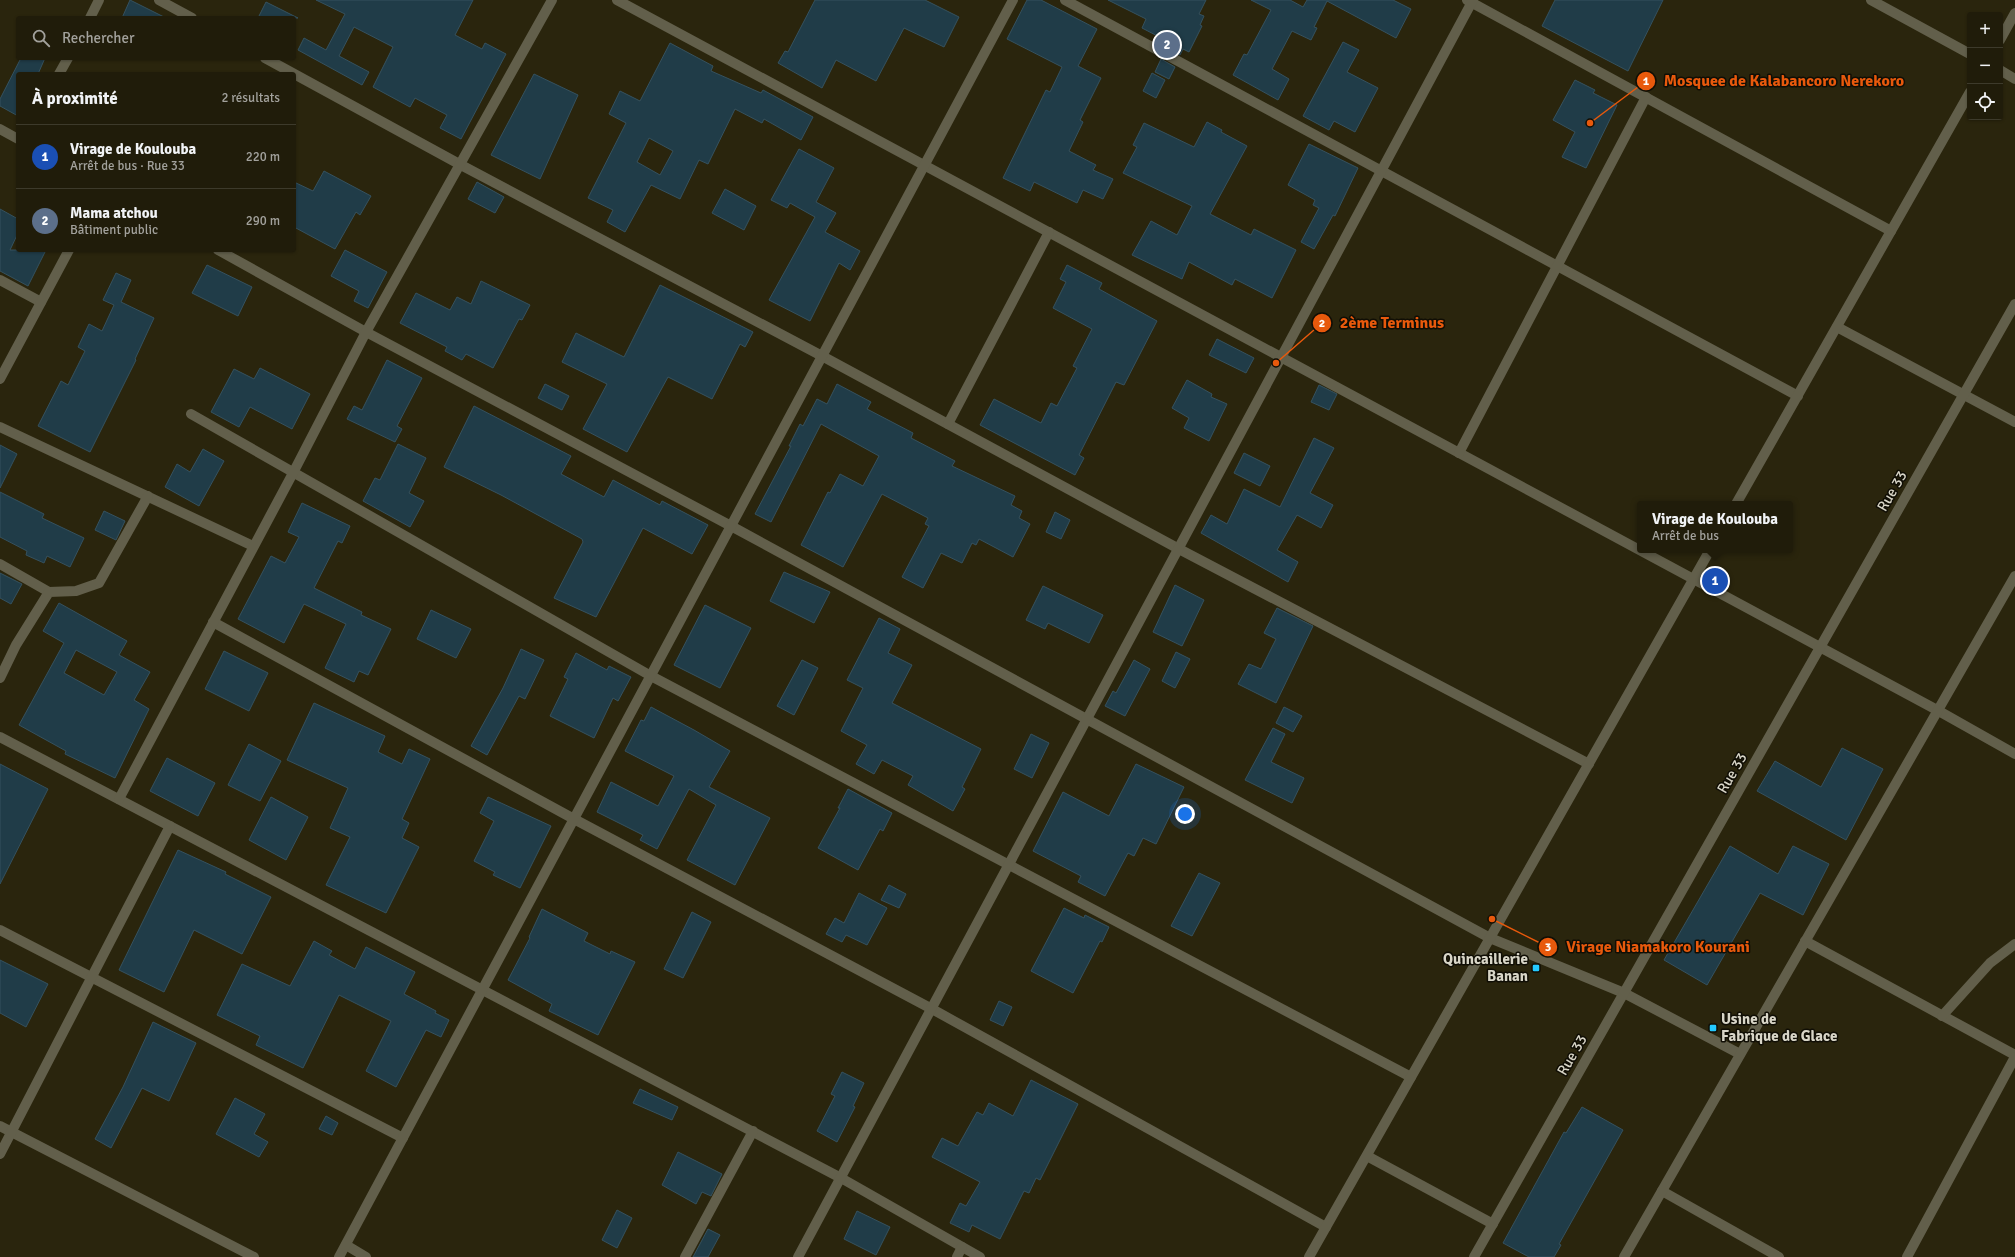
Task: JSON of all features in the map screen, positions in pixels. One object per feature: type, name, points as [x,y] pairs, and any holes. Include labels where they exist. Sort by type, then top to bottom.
[{"type":"street","points":[[91,16],[99,0]]},
{"type":"street","points":[[159,0],[188,16]]},
{"type":"street","points":[[119,799],[293,473],[366,332],[461,165],[552,0]]},
{"type":"street","points":[[617,0],[1637,549]]},
{"type":"street","points":[[339,1257],[1013,0]]},
{"type":"street","points":[[1065,0],[1798,396]]},
{"type":"street","points":[[1871,0],[1967,52]]},
{"type":"street","points":[[798,1257],[1179,549],[1471,1],[1891,231]]},
{"type":"street","points":[[2003,35],[2015,13]]},
{"type":"street","points":[[60,72],[67,60]]},
{"type":"street","points":[[269,60],[291,72]]},
{"type":"street","points":[[2003,72],[2015,79]]},
{"type":"street","points":[[296,75],[461,165],[822,356],[1179,549],[1589,764]]},
{"type":"street","points":[[1459,453],[1646,97]]},
{"type":"street","points":[[1738,501],[1967,97]]},
{"type":"street","points":[[0,129],[16,138]]},
{"type":"street","points":[[948,424],[1049,232]]},
{"type":"street","points":[[0,379],[68,252]]},
{"type":"street","points":[[222,252],[366,332],[731,526],[1490,938],[1624,993],[1740,1054]]},
{"type":"street","points":[[0,280],[41,302]]},
{"type":"street","name":"Rue 33","points":[[1474,1257],[2015,304]]},
{"type":"street","points":[[1837,326],[2015,422]]},
{"type":"street","points":[[191,414],[651,676],[1411,1077]]},
{"type":"street","points":[[0,427],[253,546]]},
{"type":"street","points":[[0,564],[49,592],[76,591],[99,583],[148,496]]},
{"type":"street","points":[[1644,553],[1937,710],[2015,754]]},
{"type":"street","points":[[1309,1257],[1708,553]]},
{"type":"street","points":[[1624,1257],[2015,576]]},
{"type":"street","points":[[0,678],[16,644],[49,592]]},
{"type":"street","points":[[213,622],[574,820],[932,1008],[1326,1227]]},
{"type":"street","points":[[0,737],[841,1178],[980,1257]]},
{"type":"street","points":[[0,1154],[170,826]]},
{"type":"street","points":[[0,930],[403,1138]]},
{"type":"street","points":[[1805,941],[2015,1056],[1907,1257]]},
{"type":"street","points":[[1942,1016],[1990,963],[2015,944]]},
{"type":"street","points":[[0,1126],[254,1257]]},
{"type":"street","points":[[685,1257],[753,1132]]},
{"type":"street","points":[[1367,1156],[1493,1224]]},
{"type":"street","points":[[1662,1191],[1779,1257]]},
{"type":"street","points":[[346,1245],[366,1257]]},
{"type":"street","points":[[957,1257],[962,1247]]},
{"type":"building","points":[[130,0],[162,16],[123,16]]},
{"type":"building","points":[[316,0],[473,0],[455,35],[482,49],[485,43],[506,54],[461,139],[440,128],[447,115],[415,98],[410,107],[373,87],[393,47],[354,27],[339,56],[369,72],[362,85],[298,50],[304,38],[326,50],[345,14]]},
{"type":"building","points":[[815,0],[925,0],[959,17],[944,47],[904,28],[876,81],[836,60],[822,88],[778,63],[785,51],[788,52]]},
{"type":"building","points":[[1027,0],[1041,0],[1097,29],[1078,66],[1101,78],[1080,120],[1083,122],[1069,151],[1096,165],[1093,170],[1113,179],[1103,199],[1083,190],[1077,203],[1034,182],[1030,191],[1003,178],[1046,90],[1050,92],[1062,67],[1007,39]]},
{"type":"building","points":[[1108,0],[1206,0],[1199,14],[1204,16],[1200,25],[1202,26],[1189,52],[1183,49],[1180,55],[1167,48],[1169,42],[1142,28],[1146,19]]},
{"type":"building","points":[[1251,0],[1290,0],[1303,7],[1307,0],[1393,0],[1411,9],[1396,38],[1327,1],[1314,27],[1317,28],[1311,40],[1292,31],[1272,69],[1289,79],[1278,100],[1233,75],[1244,54],[1247,55],[1271,10]]},
{"type":"building","points":[[1555,0],[1663,0],[1628,71],[1542,26]]},
{"type":"building","points":[[266,2],[294,16],[259,16]]},
{"type":"building","points":[[1343,42],[1359,50],[1347,72],[1378,88],[1355,132],[1334,121],[1329,130],[1303,116]]},
{"type":"building","points":[[670,43],[713,66],[711,71],[761,93],[763,90],[813,117],[801,140],[764,119],[762,123],[735,109],[708,164],[699,160],[680,199],[651,185],[625,232],[607,222],[613,210],[588,198],[626,123],[609,114],[620,91],[640,101]],"holes":[[[649,138],[673,151],[660,175],[637,162]]]},
{"type":"building","points":[[1161,59],[1175,67],[1169,79],[1155,72]]},
{"type":"building","points":[[20,60],[44,60],[39,72],[16,72],[16,115],[0,106],[0,99]]},
{"type":"building","points":[[1152,73],[1165,80],[1156,98],[1143,91]]},
{"type":"building","points":[[534,74],[578,95],[540,179],[491,155]]},
{"type":"building","points":[[1575,80],[1595,90],[1593,93],[1617,105],[1586,168],[1562,157],[1575,132],[1553,120]]},
{"type":"building","points":[[1207,122],[1222,130],[1221,132],[1247,146],[1210,214],[1251,235],[1254,229],[1296,250],[1272,298],[1235,279],[1232,285],[1189,262],[1182,279],[1132,255],[1151,221],[1177,235],[1192,206],[1123,173],[1137,147],[1133,145],[1144,123],[1194,147]]},
{"type":"building","points":[[1309,144],[1358,168],[1335,216],[1333,215],[1314,249],[1301,242],[1319,208],[1313,205],[1315,200],[1288,185]]},
{"type":"building","points":[[799,149],[834,168],[816,202],[836,213],[825,232],[860,251],[850,270],[839,263],[810,321],[769,300],[815,217],[790,203],[787,208],[771,200]]},
{"type":"building","points":[[324,171],[371,196],[360,215],[356,212],[335,249],[296,228],[296,183],[313,191]]},
{"type":"building","points":[[477,182],[504,197],[495,213],[468,199]]},
{"type":"building","points":[[725,189],[756,206],[744,230],[712,213]]},
{"type":"building","points":[[0,209],[16,218],[16,237],[10,250],[16,250],[16,252],[45,252],[28,286],[0,271]]},
{"type":"building","points":[[345,250],[387,272],[368,308],[354,301],[359,291],[331,276]]},
{"type":"building","points":[[207,265],[252,287],[238,316],[192,293]]},
{"type":"building","points":[[1067,265],[1102,283],[1099,289],[1157,321],[1124,385],[1116,382],[1079,455],[1084,458],[1075,475],[980,425],[994,399],[1041,423],[1051,403],[1057,406],[1077,368],[1073,366],[1092,329],[1053,308],[1066,282],[1060,279]]},
{"type":"building","points":[[116,273],[131,280],[121,302],[154,318],[135,359],[136,360],[90,452],[38,426],[61,381],[68,385],[85,351],[78,347],[89,324],[102,331],[114,305],[103,300]]},
{"type":"building","points":[[481,281],[530,305],[522,320],[519,319],[493,368],[466,354],[462,360],[445,351],[447,347],[400,323],[416,293],[450,310],[457,297],[471,304]]},
{"type":"building","points":[[660,285],[753,332],[745,347],[740,344],[712,399],[668,377],[627,452],[583,429],[607,384],[562,362],[576,333],[624,357]]},
{"type":"building","points":[[1217,339],[1254,358],[1246,373],[1209,355]]},
{"type":"building","points":[[387,360],[422,378],[397,426],[402,429],[395,442],[347,419],[354,406],[362,410]]},
{"type":"building","points":[[260,368],[310,394],[292,429],[250,407],[239,427],[211,412],[234,369],[254,379]]},
{"type":"building","points":[[1187,380],[1212,394],[1211,397],[1227,404],[1209,441],[1184,428],[1189,418],[1172,408]]},
{"type":"building","points":[[545,384],[569,396],[562,410],[538,398]]},
{"type":"building","points":[[837,384],[871,402],[867,409],[913,433],[911,438],[955,461],[952,466],[1015,496],[1011,505],[1022,511],[1019,518],[1030,524],[1013,557],[979,539],[976,545],[972,543],[962,563],[941,553],[923,588],[902,577],[929,526],[925,524],[928,518],[882,494],[843,567],[801,545],[828,492],[830,493],[840,474],[863,486],[879,456],[821,424],[771,522],[755,514],[791,446],[789,446],[800,424],[803,426],[817,399],[827,404]]},
{"type":"building","points":[[1319,385],[1337,394],[1329,410],[1311,402]]},
{"type":"building","points":[[474,406],[571,456],[561,474],[604,497],[613,480],[660,505],[662,501],[708,525],[692,554],[643,528],[596,617],[554,598],[583,542],[582,539],[501,495],[444,467]]},
{"type":"building","points":[[1314,438],[1334,448],[1310,493],[1333,505],[1321,528],[1297,515],[1277,550],[1298,562],[1288,582],[1201,533],[1211,515],[1227,524],[1244,489],[1280,507]]},
{"type":"building","points":[[398,444],[426,458],[409,493],[424,501],[410,527],[363,501],[375,478],[380,480]]},
{"type":"building","points":[[0,445],[17,454],[0,488]]},
{"type":"building","points":[[203,449],[224,461],[199,506],[165,487],[177,464],[190,472]]},
{"type":"building","points":[[1244,453],[1270,466],[1260,486],[1234,473]]},
{"type":"building","points":[[0,492],[44,514],[42,518],[84,538],[70,567],[47,556],[44,563],[26,555],[27,551],[0,537]]},
{"type":"building","points":[[302,503],[350,526],[342,543],[338,541],[314,588],[362,612],[361,615],[391,629],[368,675],[359,671],[354,682],[325,668],[346,624],[304,604],[284,643],[238,619],[271,556],[285,563],[299,537],[288,532]]},
{"type":"building","points":[[104,511],[125,521],[116,540],[95,530]]},
{"type":"building","points":[[1055,512],[1070,520],[1061,539],[1046,532]]},
{"type":"building","points":[[784,572],[830,592],[814,623],[770,601]]},
{"type":"building","points":[[0,573],[22,584],[11,604],[0,598]]},
{"type":"building","points":[[1175,585],[1204,600],[1182,646],[1153,632]]},
{"type":"building","points":[[1043,586],[1103,615],[1089,643],[1048,623],[1045,629],[1026,620]]},
{"type":"building","points":[[59,603],[127,641],[119,655],[150,672],[134,700],[149,709],[115,778],[65,754],[66,751],[19,725],[64,643],[43,631]],"holes":[[[76,650],[117,672],[104,695],[64,673]]]},
{"type":"building","points":[[705,605],[751,628],[720,688],[674,665]]},
{"type":"building","points":[[1277,608],[1313,626],[1276,703],[1238,684],[1249,664],[1261,669],[1276,639],[1264,633]]},
{"type":"building","points":[[431,610],[471,629],[456,658],[417,639]]},
{"type":"building","points":[[879,618],[900,629],[888,653],[912,665],[892,703],[981,749],[962,787],[965,789],[953,811],[908,785],[913,776],[882,760],[874,774],[856,764],[867,745],[841,731],[863,688],[847,680]]},
{"type":"building","points":[[521,649],[544,660],[525,699],[519,696],[487,755],[471,746],[503,688]]},
{"type":"building","points":[[224,651],[268,673],[249,711],[205,689]]},
{"type":"building","points":[[1176,652],[1190,659],[1175,688],[1162,681]]},
{"type":"building","points":[[576,653],[607,670],[609,666],[631,677],[618,701],[613,698],[594,738],[550,716],[568,679],[564,677]]},
{"type":"building","points":[[802,660],[818,668],[794,715],[777,706]]},
{"type":"building","points":[[1134,660],[1150,669],[1125,716],[1105,706],[1113,691],[1116,693]]},
{"type":"building","points":[[314,703],[385,736],[378,752],[402,764],[409,749],[430,759],[402,819],[409,823],[402,838],[419,847],[386,913],[326,885],[350,837],[330,828],[348,788],[287,760]]},
{"type":"building","points":[[651,707],[730,751],[709,787],[770,818],[735,885],[687,860],[716,805],[689,789],[657,849],[640,840],[643,835],[597,812],[611,782],[658,806],[674,776],[625,751],[641,720],[644,721]]},
{"type":"building","points":[[1284,707],[1302,716],[1293,732],[1276,723]]},
{"type":"building","points":[[1273,728],[1285,734],[1271,762],[1304,778],[1292,803],[1245,780]]},
{"type":"building","points":[[1031,734],[1049,743],[1032,778],[1014,769]]},
{"type":"building","points":[[249,744],[281,761],[260,801],[228,785]]},
{"type":"building","points":[[1842,748],[1883,769],[1846,840],[1757,791],[1775,761],[1821,787]]},
{"type":"building","points":[[167,758],[215,783],[198,816],[150,791]]},
{"type":"building","points":[[0,764],[48,789],[0,884]]},
{"type":"building","points":[[1136,764],[1184,787],[1156,844],[1143,838],[1134,856],[1128,853],[1105,896],[1078,882],[1081,876],[1033,851],[1063,792],[1109,816]]},
{"type":"building","points":[[848,789],[892,813],[883,831],[880,829],[858,870],[818,848],[840,808],[838,808]]},
{"type":"building","points":[[271,797],[308,817],[286,860],[249,840]]},
{"type":"building","points":[[488,797],[551,826],[520,888],[493,875],[495,872],[474,861],[494,821],[480,813]]},
{"type":"building","points":[[1730,846],[1778,874],[1793,846],[1829,864],[1803,915],[1760,893],[1707,985],[1664,960]]},
{"type":"building","points":[[178,850],[226,872],[225,874],[271,897],[242,954],[194,930],[164,992],[119,970]]},
{"type":"building","points":[[1199,873],[1220,883],[1192,936],[1171,926]]},
{"type":"building","points":[[889,885],[906,894],[899,908],[881,900]]},
{"type":"building","points":[[859,893],[887,908],[867,945],[846,935],[842,942],[826,934],[835,918],[844,923]]},
{"type":"building","points":[[1064,908],[1084,918],[1085,915],[1109,927],[1073,993],[1031,971]]},
{"type":"building","points":[[542,909],[588,933],[584,941],[610,954],[611,951],[635,962],[598,1035],[549,1011],[552,1004],[508,980],[530,938],[529,937]]},
{"type":"building","points":[[692,912],[711,922],[683,978],[664,969]]},
{"type":"building","points":[[314,941],[332,951],[329,955],[355,969],[366,947],[415,972],[404,994],[436,1011],[435,1013],[449,1020],[441,1037],[426,1030],[396,1087],[366,1071],[391,1021],[339,995],[303,1068],[256,1045],[260,1036],[217,1015],[242,964],[290,986]]},
{"type":"building","points":[[0,960],[48,984],[26,1027],[0,1013]]},
{"type":"building","points":[[999,1001],[1012,1007],[1003,1026],[990,1020]]},
{"type":"building","points":[[153,1022],[196,1043],[169,1101],[142,1088],[111,1148],[95,1139],[123,1087]]},
{"type":"building","points":[[842,1072],[864,1083],[853,1106],[855,1107],[837,1142],[817,1131],[835,1096],[831,1094]]},
{"type":"building","points":[[1031,1080],[1078,1104],[1040,1180],[1036,1178],[1029,1193],[1024,1191],[1000,1239],[972,1225],[969,1232],[950,1223],[960,1203],[966,1206],[980,1182],[932,1157],[942,1138],[958,1146],[977,1112],[983,1115],[989,1103],[1013,1116]]},
{"type":"building","points":[[640,1089],[678,1107],[672,1120],[633,1103]]},
{"type":"building","points":[[235,1098],[265,1114],[254,1134],[268,1142],[259,1157],[216,1134]]},
{"type":"building","points":[[1582,1107],[1623,1130],[1559,1244],[1561,1245],[1554,1257],[1529,1257],[1503,1243],[1564,1132],[1566,1133]]},
{"type":"building","points":[[326,1116],[338,1123],[332,1135],[319,1129]]},
{"type":"building","points":[[678,1152],[722,1174],[711,1196],[702,1192],[696,1204],[662,1185]]},
{"type":"building","points":[[617,1210],[632,1218],[617,1248],[602,1240]]},
{"type":"building","points":[[857,1211],[890,1227],[876,1255],[844,1239]]},
{"type":"building","points":[[708,1229],[720,1235],[708,1257],[693,1257]]},
{"type":"place","name":"Mama atchou","points":[[1167,45]]},
{"type":"place","name":"Mosquee de Kalabancoro Nerekoro","points":[[1590,123]]},
{"type":"place","name":"2ème Terminus","points":[[1276,363]]},
{"type":"place","name":"Virage de Koulouba","points":[[1715,581]]},
{"type":"place","name":"Virage Niamakoro Kourani","points":[[1492,919]]},
{"type":"place","name":"Quincaillerie Banan","points":[[1536,968]]},
{"type":"place","name":"Usine de Fabrique de Glace","points":[[1713,1028]]}]
